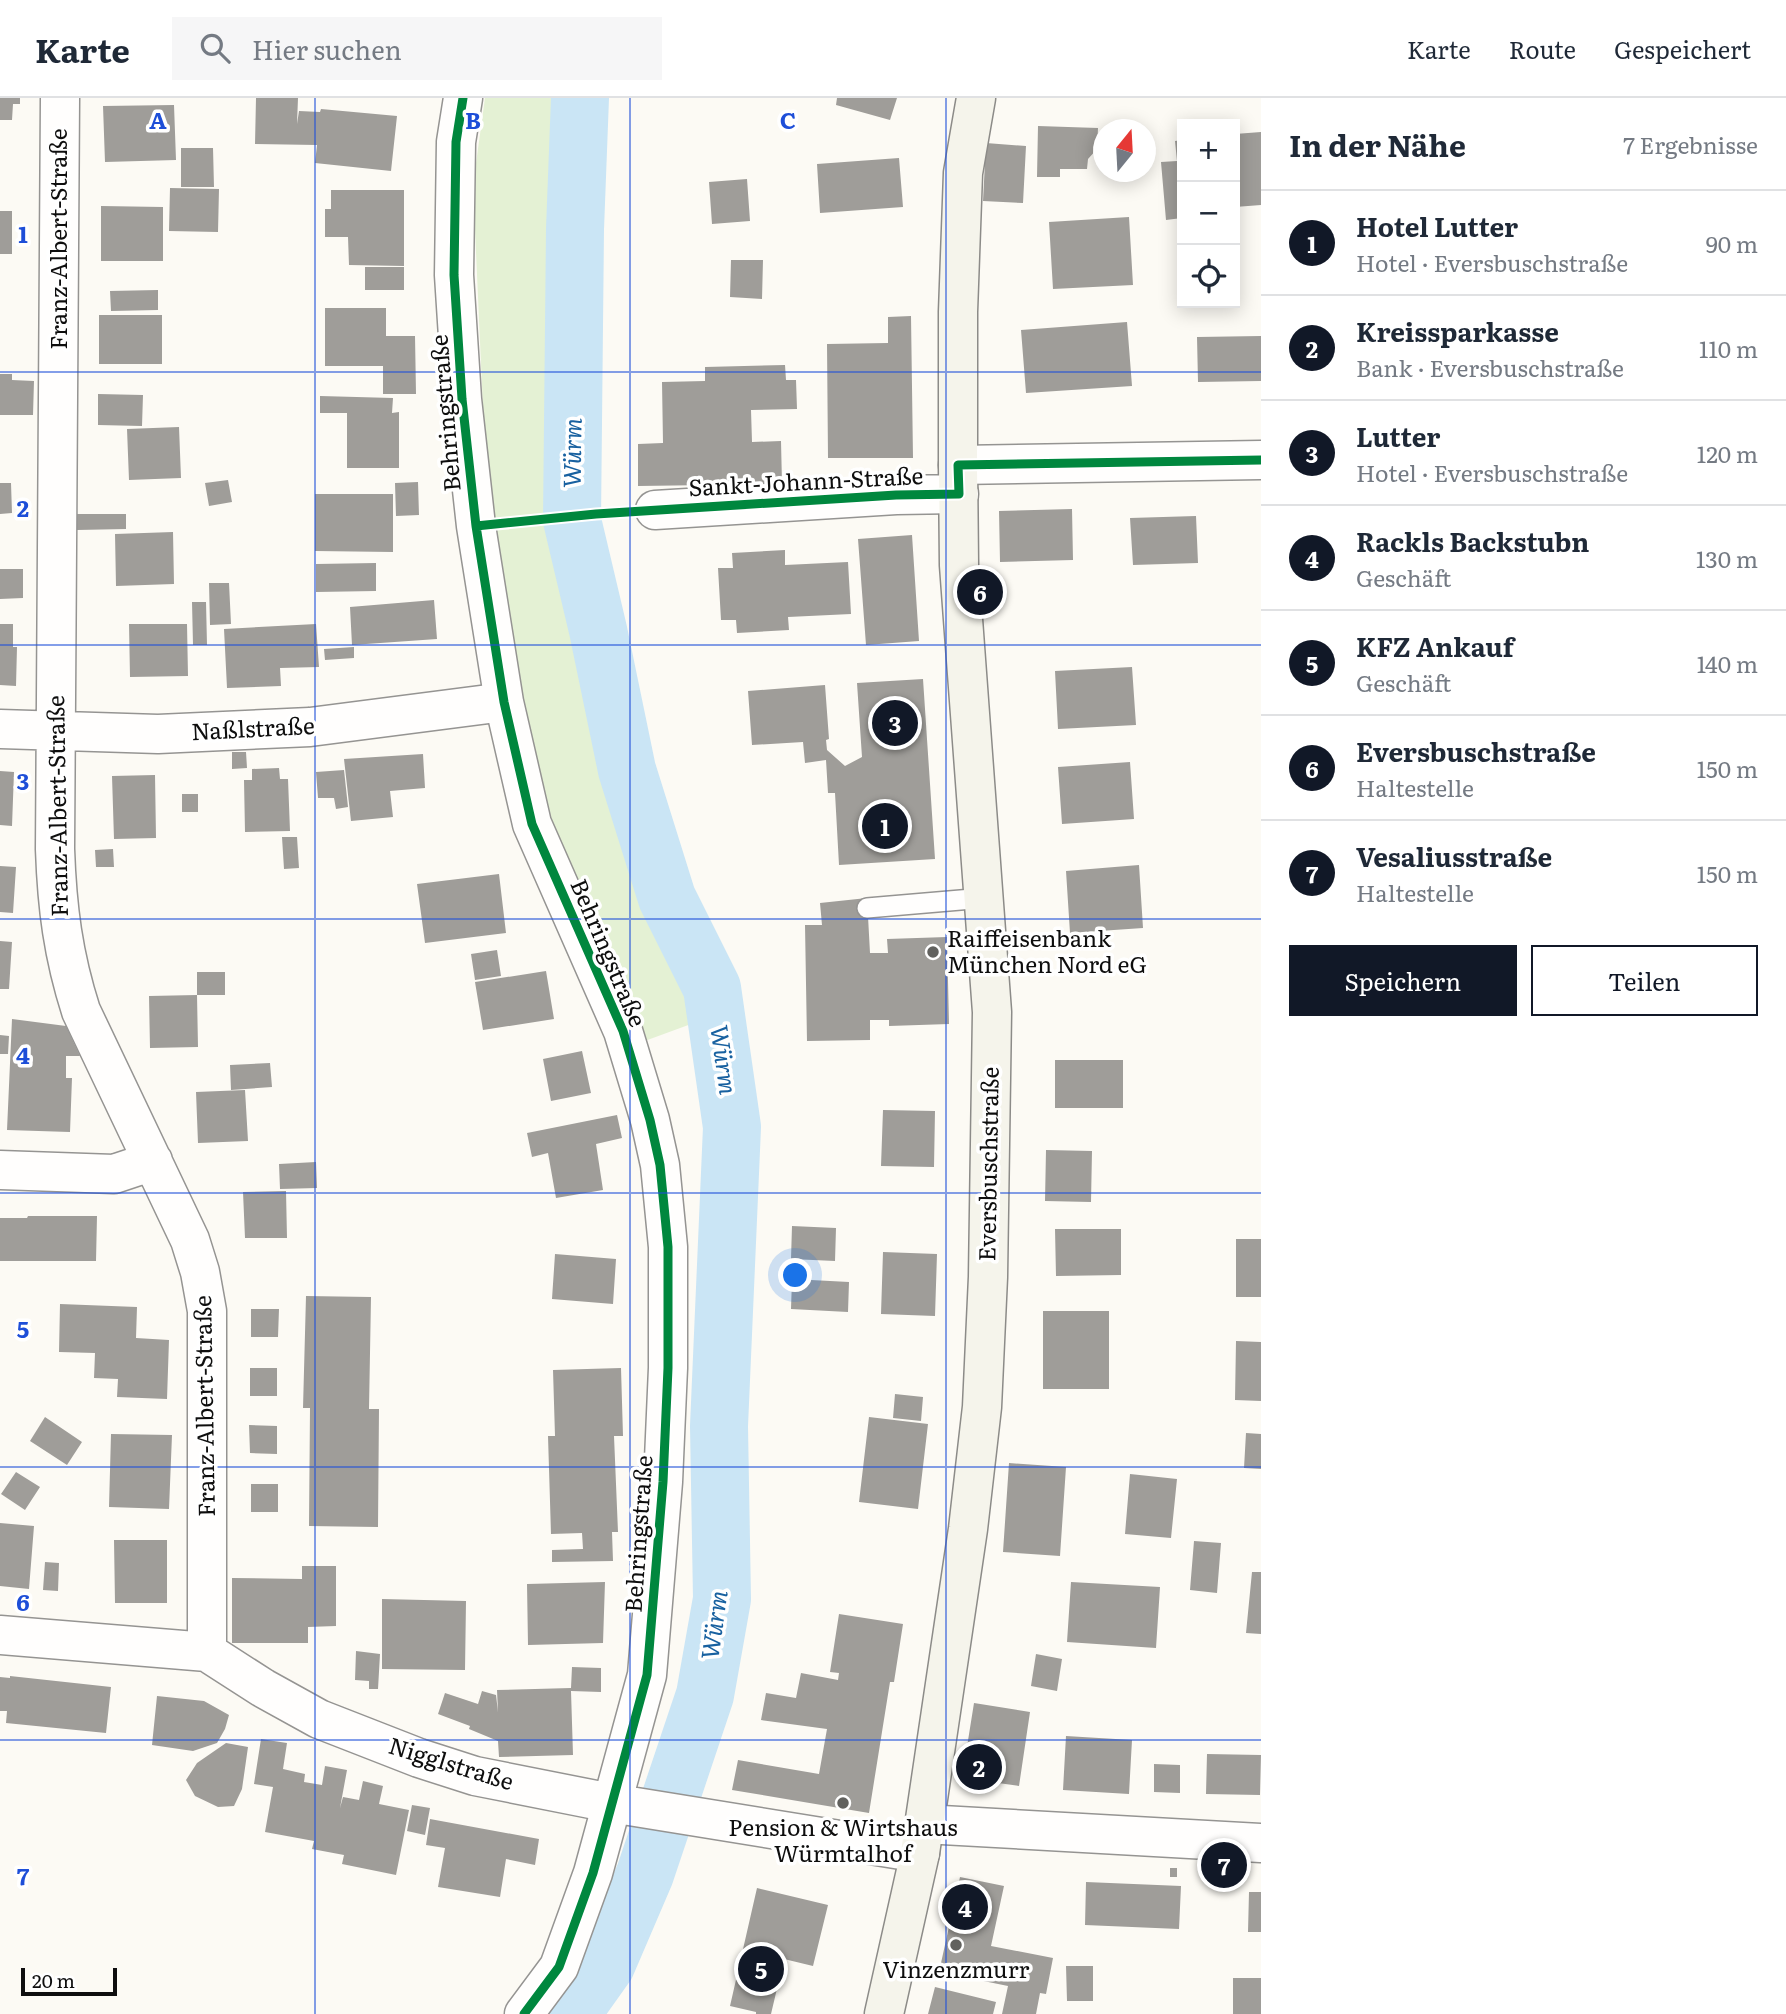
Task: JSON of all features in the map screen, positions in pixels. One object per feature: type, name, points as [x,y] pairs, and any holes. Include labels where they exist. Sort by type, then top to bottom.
[{"type":"main road","name":"Eversbuschstraße","points":[[884,2014],[922,1838],[968,1529],[982,1407],[988,1263],[992,1012],[959,565],[958,312],[963,173],[976,98]]},
{"type":"street","name":"Franz-Albert-Straße","points":[[60,98],[57,900],[69,974],[80,1010],[196,1255],[207,1311],[206,1652]]},
{"type":"street","name":"Behringstraße","points":[[463,98],[456,142],[454,275],[461,399],[476,526],[504,702],[532,824],[623,1031],[650,1120],[660,1165],[668,1247],[668,1368],[663,1482],[647,1675],[623,1804],[593,1873],[559,1966],[524,2014]]},
{"type":"street","name":"Sankt-Johann-Straße","points":[[655,510],[896,495],[959,479],[1261,460]]},
{"type":"street","name":"Naßlstraße","points":[[0,729],[56,733],[158,734],[310,727],[504,702]]},
{"type":"street","points":[[0,1170],[114,1174],[153,1161]]},
{"type":"street","name":"Nigglstraße","points":[[0,1635],[206,1652],[263,1688],[320,1719],[419,1758],[475,1776],[719,1820],[922,1838],[1261,1843]]},
{"type":"lane","points":[[867,908],[984,898]]},
{"type":"green space","points":[[485,98],[559,98],[555,116],[560,232],[545,487],[553,533],[588,650],[613,800],[650,922],[702,1020],[642,1042],[527,794],[487,498],[473,185]]},
{"type":"building","points":[[0,98],[20,98],[20,104],[13,104],[12,120],[0,120]]},
{"type":"building","points":[[256,98],[298,98],[297,124],[299,111],[320,112],[321,109],[397,116],[391,171],[315,163],[317,145],[255,144]]},
{"type":"building","points":[[837,98],[897,98],[890,120],[836,105]]},
{"type":"building","points":[[174,105],[176,160],[105,162],[103,106]]},
{"type":"building","points":[[1038,126],[1093,128],[1093,153],[1088,159],[1087,169],[1060,169],[1060,177],[1037,177]]},
{"type":"building","points":[[1261,132],[1261,205],[1240,207],[1240,134]]},
{"type":"building","points":[[986,143],[1026,146],[1023,203],[983,201]]},
{"type":"building","points":[[181,148],[213,148],[214,187],[181,187]]},
{"type":"building","points":[[899,158],[903,207],[820,213],[817,164]]},
{"type":"building","points":[[1177,161],[1177,219],[1166,220],[1161,162]]},
{"type":"building","points":[[747,179],[750,221],[712,224],[709,182]]},
{"type":"building","points":[[170,188],[219,189],[218,232],[169,231]]},
{"type":"building","points":[[331,190],[404,190],[404,266],[349,265],[348,237],[325,237],[325,209],[331,209]]},
{"type":"building","points":[[101,206],[163,207],[163,261],[101,261]]},
{"type":"building","points":[[0,211],[12,211],[12,254],[0,254]]},
{"type":"building","points":[[1129,217],[1133,285],[1053,289],[1049,222]]},
{"type":"building","points":[[731,260],[763,260],[762,299],[730,297]]},
{"type":"building","points":[[365,267],[404,267],[404,290],[365,290]]},
{"type":"building","points":[[158,290],[158,310],[111,311],[110,291]]},
{"type":"building","points":[[325,308],[386,308],[386,336],[415,336],[416,394],[383,394],[383,366],[325,366]]},
{"type":"building","points":[[99,315],[162,315],[162,364],[99,364]]},
{"type":"building","points":[[911,316],[913,458],[828,458],[827,344],[888,343],[888,317]]},
{"type":"building","points":[[1127,322],[1132,386],[1026,393],[1021,330]]},
{"type":"building","points":[[1261,336],[1261,381],[1198,382],[1197,337]]},
{"type":"building","points":[[785,365],[786,380],[796,380],[797,409],[751,410],[752,442],[781,441],[782,484],[638,486],[638,444],[663,443],[662,382],[705,381],[705,367]]},
{"type":"building","points":[[0,374],[12,374],[12,380],[34,381],[33,415],[0,415]]},
{"type":"building","points":[[98,394],[143,395],[142,426],[98,425]]},
{"type":"building","points":[[320,396],[393,398],[392,413],[399,412],[399,468],[347,468],[347,413],[320,413]]},
{"type":"building","points":[[179,427],[181,478],[129,480],[127,429]]},
{"type":"building","points":[[228,480],[232,502],[209,506],[205,483]]},
{"type":"building","points":[[418,482],[419,515],[396,516],[395,483]]},
{"type":"building","points":[[0,483],[11,483],[12,513],[0,514]]},
{"type":"building","points":[[315,494],[393,494],[393,552],[315,551]]},
{"type":"building","points":[[1072,509],[1073,560],[1000,562],[999,511]]},
{"type":"building","points":[[77,514],[126,514],[126,529],[77,530]]},
{"type":"building","points":[[1196,516],[1198,563],[1133,565],[1130,518]]},
{"type":"building","points":[[173,532],[174,584],[116,586],[115,534]]},
{"type":"building","points":[[912,535],[919,641],[866,645],[858,539]]},
{"type":"building","points":[[785,550],[785,565],[848,562],[851,614],[788,617],[789,630],[737,633],[736,620],[721,620],[718,568],[733,568],[732,553]]},
{"type":"building","points":[[376,563],[376,591],[316,592],[316,564]]},
{"type":"building","points":[[0,569],[23,569],[23,598],[0,599]]},
{"type":"building","points":[[209,583],[229,583],[231,624],[210,625]]},
{"type":"building","points":[[434,600],[437,639],[352,645],[350,607]]},
{"type":"building","points":[[192,602],[206,602],[207,645],[193,645]]},
{"type":"building","points":[[0,624],[13,624],[13,647],[17,647],[16,686],[0,685]]},
{"type":"building","points":[[129,624],[187,624],[188,676],[130,677]]},
{"type":"building","points":[[316,624],[319,667],[280,668],[281,686],[227,688],[224,629]]},
{"type":"building","points":[[354,647],[354,658],[325,660],[324,649]]},
{"type":"building","points":[[1132,667],[1136,725],[1058,729],[1055,671]]},
{"type":"building","points":[[923,679],[935,859],[839,865],[835,793],[828,793],[826,760],[805,763],[803,742],[752,745],[748,691],[825,685],[829,739],[826,740],[827,750],[845,766],[862,757],[857,683]]},
{"type":"building","points":[[232,752],[246,752],[247,768],[232,769]]},
{"type":"building","points":[[423,754],[425,788],[390,791],[393,817],[351,821],[344,759]]},
{"type":"building","points":[[1130,762],[1134,819],[1062,824],[1058,767]]},
{"type":"building","points":[[279,768],[280,779],[288,779],[290,831],[245,832],[244,780],[252,780],[252,769]]},
{"type":"building","points":[[344,770],[348,807],[336,809],[334,798],[318,798],[316,772]]},
{"type":"building","points":[[0,771],[14,772],[12,826],[0,825]]},
{"type":"building","points":[[155,775],[156,838],[114,839],[112,776]]},
{"type":"building","points":[[182,794],[198,794],[198,812],[182,812]]},
{"type":"building","points":[[282,837],[297,837],[299,868],[284,869]]},
{"type":"building","points":[[113,849],[114,867],[96,867],[95,850]]},
{"type":"building","points":[[1139,865],[1143,928],[1070,933],[1066,871]]},
{"type":"building","points":[[0,866],[16,867],[13,913],[0,912]]},
{"type":"building","points":[[499,874],[506,933],[425,943],[417,884]]},
{"type":"building","points":[[867,898],[870,953],[888,953],[887,939],[947,937],[949,1024],[889,1026],[889,1020],[870,1020],[870,1040],[807,1041],[805,925],[822,925],[820,903]]},
{"type":"building","points":[[0,941],[12,942],[9,989],[0,989]]},
{"type":"building","points":[[497,950],[501,976],[475,980],[471,954]]},
{"type":"building","points":[[546,971],[554,1019],[483,1030],[475,982]]},
{"type":"building","points":[[197,972],[225,972],[225,995],[197,995]]},
{"type":"building","points":[[197,995],[198,1047],[150,1048],[149,996]]},
{"type":"building","points":[[12,1019],[66,1026],[80,1056],[66,1056],[66,1078],[72,1078],[70,1132],[7,1130]]},
{"type":"building","points":[[0,1035],[9,1036],[8,1054],[0,1054]]},
{"type":"building","points":[[582,1051],[591,1093],[551,1101],[543,1059]]},
{"type":"building","points":[[1055,1060],[1123,1060],[1123,1108],[1055,1108]]},
{"type":"building","points":[[270,1063],[272,1087],[231,1090],[230,1065]]},
{"type":"building","points":[[245,1090],[248,1141],[198,1143],[196,1092]]},
{"type":"building","points":[[883,1110],[935,1111],[934,1167],[881,1166]]},
{"type":"building","points":[[617,1115],[622,1138],[596,1144],[603,1190],[556,1198],[548,1153],[532,1157],[527,1133]]},
{"type":"building","points":[[1046,1150],[1092,1151],[1091,1202],[1045,1201]]},
{"type":"building","points":[[316,1162],[317,1188],[280,1189],[279,1164]]},
{"type":"building","points":[[286,1191],[287,1238],[245,1238],[243,1192]]},
{"type":"building","points":[[97,1216],[96,1261],[0,1261],[0,1218]]},
{"type":"building","points":[[792,1226],[836,1228],[835,1261],[791,1259]]},
{"type":"building","points":[[1055,1229],[1121,1229],[1121,1275],[1056,1276]]},
{"type":"building","points":[[1236,1239],[1261,1239],[1261,1297],[1236,1297]]},
{"type":"building","points":[[883,1252],[937,1254],[935,1316],[881,1314]]},
{"type":"building","points":[[555,1254],[616,1259],[613,1304],[552,1299]]},
{"type":"building","points":[[792,1279],[849,1282],[848,1312],[791,1309]]},
{"type":"building","points":[[306,1296],[371,1297],[369,1409],[379,1409],[378,1527],[309,1526],[310,1408],[303,1408]]},
{"type":"building","points":[[60,1304],[137,1307],[136,1338],[169,1340],[167,1399],[117,1397],[118,1379],[94,1378],[95,1353],[59,1352]]},
{"type":"building","points":[[251,1309],[279,1309],[278,1337],[251,1337]]},
{"type":"building","points":[[1043,1311],[1109,1311],[1109,1389],[1043,1389]]},
{"type":"building","points":[[1236,1341],[1261,1342],[1261,1401],[1235,1400]]},
{"type":"building","points":[[250,1368],[277,1368],[277,1396],[250,1396]]},
{"type":"building","points":[[621,1368],[623,1436],[614,1436],[618,1532],[612,1532],[613,1561],[552,1562],[552,1550],[583,1549],[582,1533],[551,1534],[548,1436],[555,1436],[553,1370]]},
{"type":"building","points":[[895,1394],[923,1397],[921,1421],[893,1418]]},
{"type":"building","points":[[45,1417],[82,1442],[67,1465],[30,1441]]},
{"type":"building","points":[[869,1417],[928,1424],[918,1509],[859,1502]]},
{"type":"building","points":[[249,1425],[277,1426],[277,1454],[250,1453]]},
{"type":"building","points":[[1246,1433],[1261,1434],[1261,1469],[1244,1468]]},
{"type":"building","points":[[111,1434],[172,1435],[169,1509],[109,1507]]},
{"type":"building","points":[[1009,1463],[1066,1467],[1060,1556],[1003,1552]]},
{"type":"building","points":[[16,1472],[40,1487],[25,1510],[1,1494]]},
{"type":"building","points":[[1130,1474],[1177,1479],[1171,1538],[1125,1534]]},
{"type":"building","points":[[251,1484],[278,1484],[278,1512],[251,1512]]},
{"type":"building","points":[[0,1523],[34,1526],[29,1589],[0,1586]]},
{"type":"building","points":[[114,1540],[167,1540],[167,1603],[115,1603]]},
{"type":"building","points":[[1194,1541],[1221,1543],[1217,1593],[1190,1590]]},
{"type":"building","points":[[45,1562],[59,1563],[58,1591],[43,1590]]},
{"type":"building","points":[[302,1566],[336,1566],[336,1626],[308,1627],[308,1643],[232,1643],[232,1578],[302,1579]]},
{"type":"building","points":[[1252,1572],[1261,1572],[1261,1634],[1246,1633]]},
{"type":"building","points":[[605,1582],[603,1643],[528,1645],[527,1584]]},
{"type":"building","points":[[1071,1582],[1160,1587],[1156,1648],[1067,1642]]},
{"type":"building","points":[[382,1599],[466,1601],[465,1670],[382,1669]]},
{"type":"building","points":[[839,1614],[903,1624],[894,1682],[890,1682],[869,1813],[732,1790],[738,1760],[819,1774],[827,1729],[761,1720],[766,1693],[796,1698],[801,1673],[838,1680],[839,1673],[830,1672]]},
{"type":"building","points":[[356,1651],[380,1654],[378,1689],[369,1689],[369,1681],[355,1680]]},
{"type":"building","points":[[1036,1654],[1062,1659],[1057,1691],[1031,1686]]},
{"type":"building","points":[[572,1667],[601,1668],[601,1692],[571,1691],[573,1755],[499,1757],[498,1741],[469,1729],[470,1726],[438,1714],[445,1693],[478,1704],[482,1691],[496,1695],[498,1712],[497,1690],[571,1688]]},
{"type":"building","points":[[0,1677],[111,1687],[106,1733],[6,1723],[7,1711],[0,1711]]},
{"type":"building","points":[[157,1696],[204,1701],[229,1715],[217,1743],[193,1751],[152,1745]]},
{"type":"building","points":[[974,1703],[1030,1712],[1019,1786],[962,1778]]},
{"type":"building","points":[[1066,1736],[1132,1740],[1129,1794],[1063,1790]]},
{"type":"building","points":[[261,1739],[287,1743],[283,1769],[305,1774],[304,1782],[322,1785],[325,1766],[347,1770],[340,1808],[343,1797],[359,1800],[363,1781],[383,1786],[379,1804],[409,1810],[396,1875],[342,1864],[344,1855],[312,1849],[314,1841],[265,1832],[273,1787],[254,1784]]},
{"type":"building","points":[[226,1743],[248,1747],[242,1789],[234,1806],[218,1807],[195,1796],[186,1780],[197,1763]]},
{"type":"building","points":[[1207,1754],[1261,1755],[1260,1795],[1206,1794]]},
{"type":"building","points":[[1154,1764],[1180,1765],[1180,1793],[1154,1792]]},
{"type":"building","points":[[412,1805],[430,1808],[425,1835],[407,1831]]},
{"type":"building","points":[[430,1819],[539,1839],[535,1865],[506,1859],[500,1897],[438,1887],[445,1848],[426,1845]]},
{"type":"building","points":[[1170,1868],[1177,1868],[1177,1877],[1170,1877]]},
{"type":"building","points":[[960,1877],[1004,1886],[991,1946],[1053,1958],[1046,1994],[1040,1993],[1036,2014],[1002,2014],[1008,1986],[939,1972]]},
{"type":"building","points":[[1086,1882],[1181,1886],[1179,1929],[1085,1925]]},
{"type":"building","points":[[757,1888],[828,1905],[813,1966],[784,1959],[771,2014],[756,2014],[730,2006]]},
{"type":"building","points":[[1249,1892],[1261,1892],[1261,1932],[1248,1932]]},
{"type":"building","points":[[1066,1966],[1093,1966],[1093,2001],[1067,2001]]},
{"type":"building","points":[[1233,1978],[1261,1978],[1261,2014],[1233,2014]]},
{"type":"building","points":[[935,1987],[996,2002],[993,2014],[928,2014]]},
{"type":"waterway","name":"Würm","points":[[571,2014],[606,1965],[645,1874],[705,1695],[722,1599],[719,1426],[732,1127],[712,988],[667,898],[627,770],[572,520],[575,229],[580,98]]},
{"type":"cycle path","points":[[463,98],[456,142],[454,275],[462,399],[476,526],[504,702],[532,824],[623,1031],[650,1120],[660,1165],[668,1247],[668,1368],[663,1482],[647,1675],[593,1873],[559,1967],[524,2014]]},
{"type":"cycle path","points":[[476,526],[596,514],[896,495],[959,494],[958,465],[1261,460]]},
{"type":"place","name":"Eversbuschstraße","points":[[980,592]]},
{"type":"place","name":"Lutter","points":[[895,723]]},
{"type":"place","name":"Hotel Lutter","points":[[885,826]]},
{"type":"place","name":"Raiffeisenbank München Nord eG","points":[[933,952]]},
{"type":"place","name":"Kreissparkasse","points":[[979,1767]]},
{"type":"place","name":"Pension & Wirtshaus Würmtalhof","points":[[843,1803]]},
{"type":"place","name":"Vesaliusstraße","points":[[1224,1865]]},
{"type":"place","name":"Rackls Backstubn","points":[[965,1907]]},
{"type":"place","name":"Vinzenzmurr","points":[[956,1945]]},
{"type":"place","name":"KFZ Ankauf","points":[[761,1969]]}]
